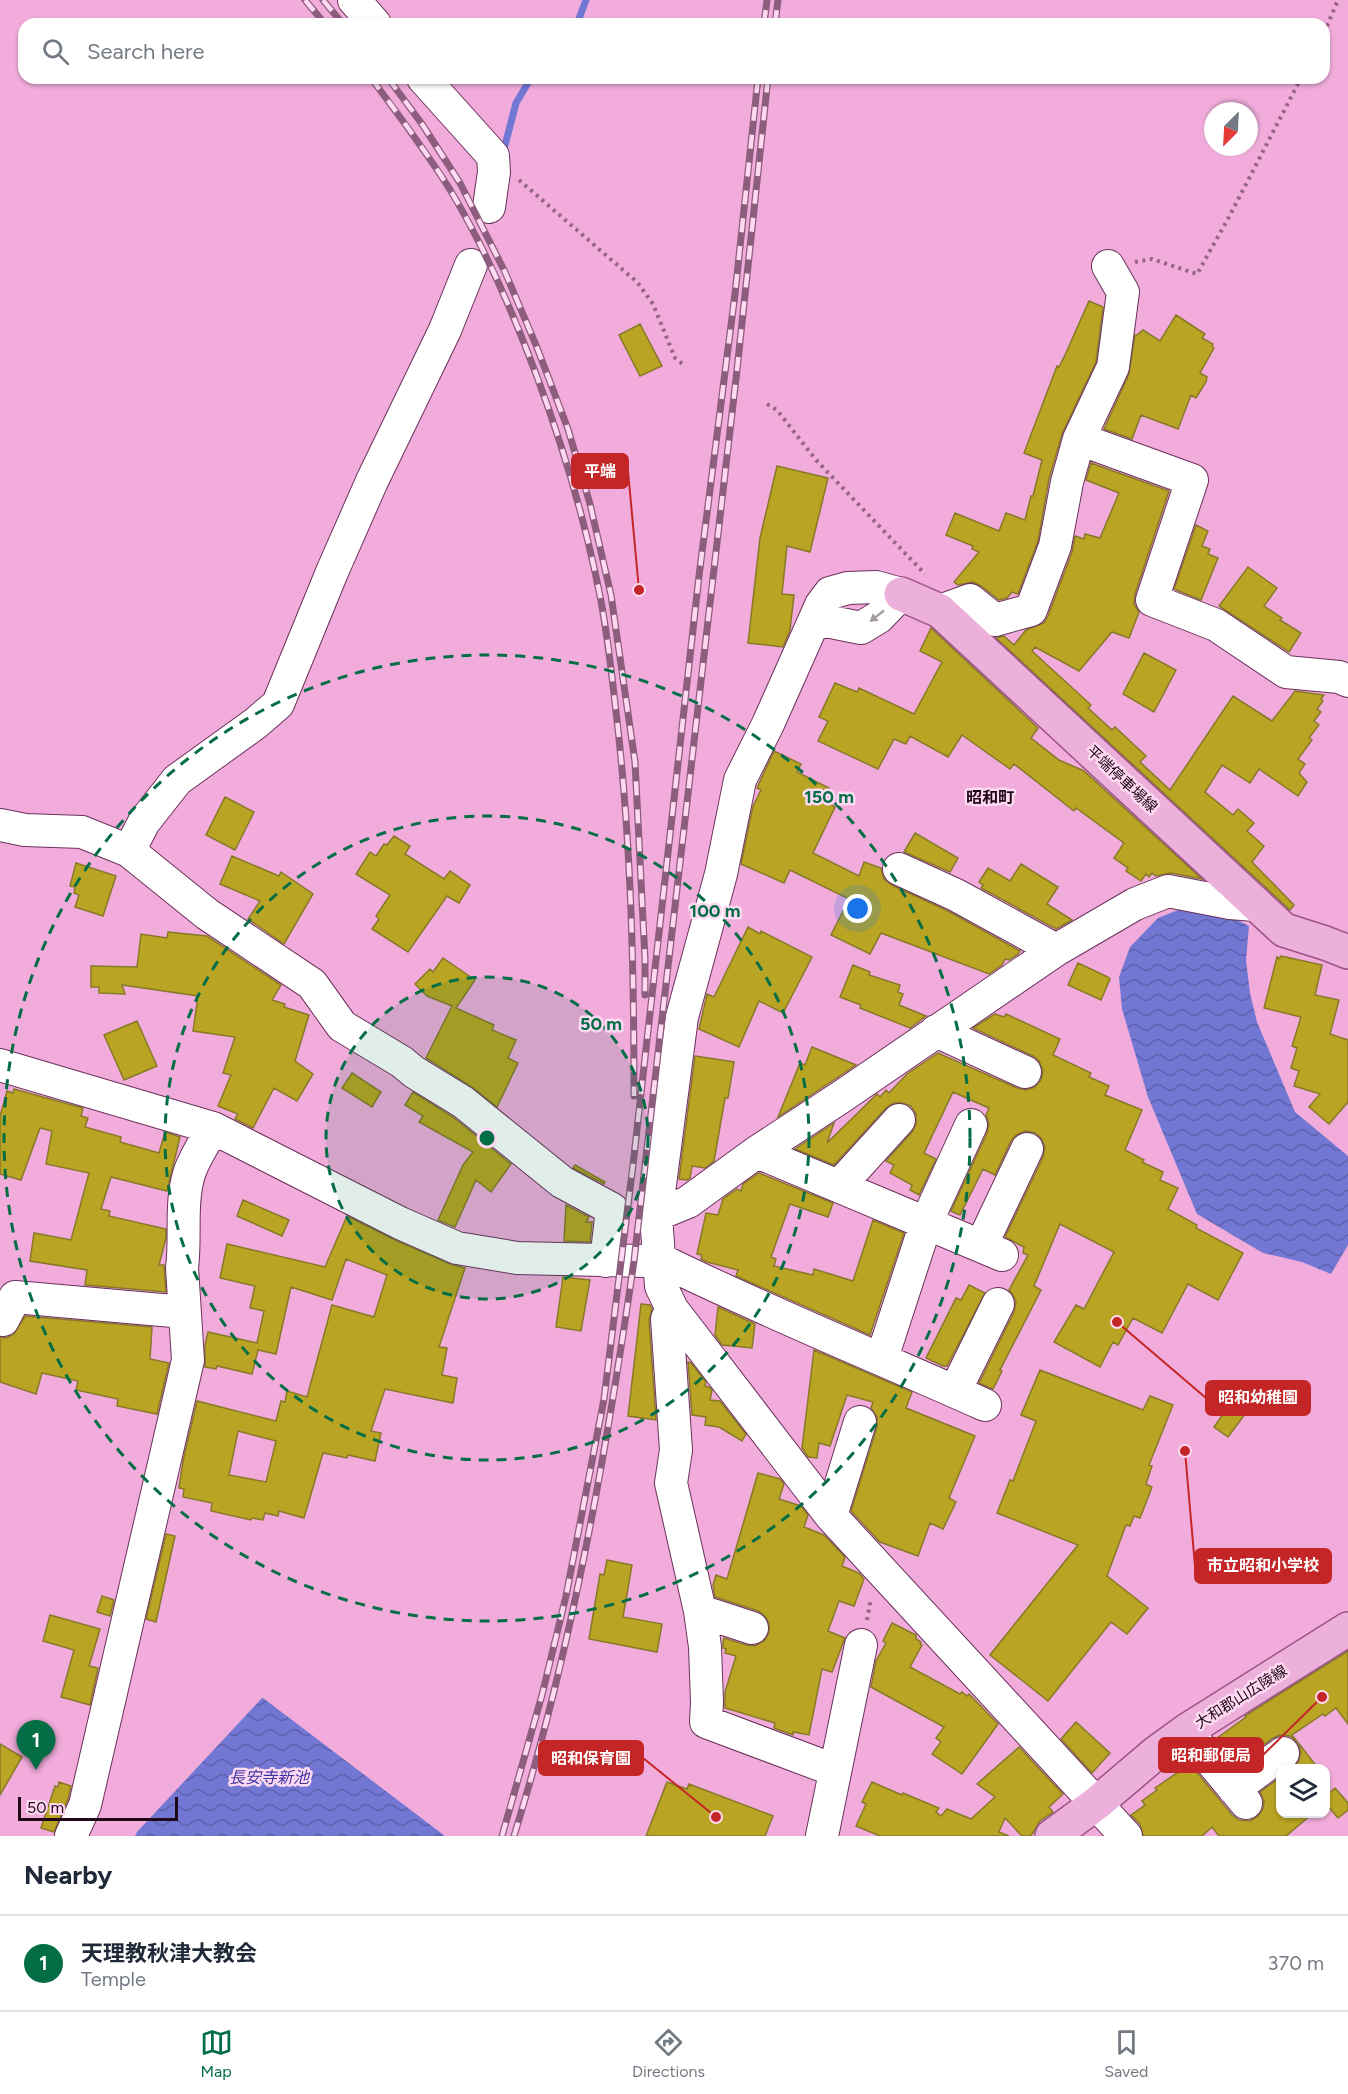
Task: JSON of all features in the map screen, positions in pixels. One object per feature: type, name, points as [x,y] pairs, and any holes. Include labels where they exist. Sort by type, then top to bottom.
[{"type":"main road","name":"平端停車場線","points":[[901,594],[940,611],[1284,930],[1336,948]]},
{"type":"main road","name":"大和郡山広陵線","points":[[1052,1836],[1186,1731],[1348,1629]]},
{"type":"street","points":[[354,0],[370,18]]},
{"type":"street","points":[[428,84],[493,156],[494,172],[489,207]]},
{"type":"street","points":[[129,851],[144,822],[177,780],[278,704],[372,481],[445,330],[471,265]]},
{"type":"street","points":[[940,611],[970,600],[995,620],[1031,610],[1055,546],[1066,482],[1079,439],[1113,367],[1123,292],[1108,266]]},
{"type":"street","points":[[1079,439],[1192,480],[1152,600],[1216,625],[1286,672],[1339,677],[1348,681]]},
{"type":"street","points":[[901,594],[876,586],[848,588],[830,593],[821,605],[768,724],[740,780],[721,874],[682,1017],[657,1215],[661,1286],[672,1309],[831,1516],[1126,1836]]},
{"type":"street","points":[[0,825],[26,830],[82,832],[129,851],[207,914],[312,984],[342,1026],[463,1102],[562,1182],[612,1209],[606,1261]]},
{"type":"street","points":[[899,869],[956,896],[1056,950]]},
{"type":"street","points":[[657,1215],[688,1202],[757,1152],[1056,950],[1136,904],[1168,891],[1230,903],[1255,905]]},
{"type":"street","points":[[1336,948],[1348,968]]},
{"type":"street","points":[[936,1032],[1025,1072]]},
{"type":"street","points":[[0,1065],[213,1128],[400,1223],[457,1248],[517,1258],[646,1262],[659,1259],[729,1294],[882,1358],[985,1405]]},
{"type":"street","points":[[839,1186],[899,1120]]},
{"type":"street","points":[[882,1358],[926,1223],[971,1125]]},
{"type":"street","points":[[71,1836],[85,1805],[188,1360],[182,1268],[183,1223],[189,1174],[213,1128]]},
{"type":"street","points":[[757,1152],[992,1251],[1027,1149]]},
{"type":"street","points":[[0,1319],[3,1320],[15,1297],[184,1312]]},
{"type":"street","points":[[955,1391],[998,1304]]},
{"type":"street","points":[[672,1309],[667,1320],[676,1450],[671,1483],[700,1611],[705,1647],[706,1722],[834,1770]]},
{"type":"street","points":[[831,1516],[860,1422]]},
{"type":"street","points":[[700,1611],[752,1628]]},
{"type":"street","points":[[822,1836],[861,1645]]},
{"type":"street","points":[[1186,1731],[1240,1796],[1283,1753]]},
{"type":"path","points":[[1330,19],[1338,0]]},
{"type":"path","points":[[1108,266],[1152,259],[1197,274],[1298,84]]},
{"type":"path","points":[[518,179],[637,282],[652,304],[675,358],[685,366]]},
{"type":"path","points":[[767,404],[777,410],[816,460],[903,548],[940,591],[940,611]]},
{"type":"path","points":[[861,1645],[876,1575],[881,1570]]},
{"type":"water","points":[[1183,908],[1222,912],[1249,926],[1246,960],[1250,993],[1257,1022],[1295,1112],[1348,1156],[1348,1245],[1331,1274],[1302,1262],[1263,1253],[1197,1214],[1148,1097],[1122,1009],[1119,977],[1130,947],[1158,918]]},
{"type":"water","name":"長安寺新池","points":[[263,1698],[445,1836],[135,1836]]},
{"type":"building","points":[[1089,301],[1103,307],[1096,362],[1062,434],[1049,479],[1038,541],[1018,594],[1012,592],[1007,598],[999,600],[973,582],[958,585],[954,582],[979,552],[972,549],[973,546],[946,535],[955,513],[999,531],[1006,513],[1025,520],[1042,460],[1024,453],[1057,366],[1059,367],[1065,355]]},
{"type":"building","points":[[1176,315],[1205,334],[1202,338],[1213,344],[1214,348],[1200,373],[1207,377],[1206,382],[1196,398],[1191,395],[1178,429],[1141,415],[1132,439],[1104,429],[1129,374],[1135,335],[1143,330],[1160,341]]},
{"type":"building","points":[[640,324],[662,366],[640,376],[619,335]]},
{"type":"building","points":[[1091,463],[1169,491],[1135,594],[1134,604],[1139,612],[1129,638],[1112,632],[1079,671],[1035,647],[1032,651],[1091,705],[1088,708],[1112,730],[1115,727],[1146,756],[1140,762],[1170,790],[1233,696],[1272,721],[1295,691],[1324,695],[1317,709],[1321,712],[1314,721],[1319,725],[1309,738],[1312,740],[1298,759],[1305,764],[1299,773],[1307,782],[1298,796],[1259,769],[1250,783],[1222,765],[1205,792],[1233,815],[1238,809],[1254,823],[1247,831],[1264,846],[1252,862],[1294,905],[1290,910],[996,638],[1004,636],[1014,645],[1026,630],[1044,623],[1072,552],[1075,536],[1084,539],[1085,534],[1100,538],[1119,493],[1086,480]]},
{"type":"building","points":[[777,466],[828,478],[810,552],[787,546],[782,594],[794,595],[790,630],[783,647],[748,643],[760,538]]},
{"type":"building","points":[[1196,525],[1208,531],[1202,546],[1210,549],[1208,554],[1218,558],[1201,600],[1174,589]]},
{"type":"building","points":[[1248,567],[1277,588],[1264,606],[1282,618],[1280,620],[1301,633],[1289,652],[1219,606]]},
{"type":"building","points":[[931,628],[1038,728],[1031,738],[1059,760],[1084,771],[1202,879],[1171,873],[1156,876],[1152,873],[1149,877],[1146,874],[1141,881],[1126,871],[1128,868],[1114,858],[1124,843],[1076,808],[1074,811],[1014,764],[1010,769],[962,735],[948,757],[910,736],[906,744],[894,739],[878,769],[818,741],[828,721],[819,717],[835,683],[857,692],[859,688],[914,714],[942,662],[920,651]]},
{"type":"building","points":[[1144,653],[1176,670],[1154,712],[1123,694]]},
{"type":"building","points":[[774,751],[801,764],[797,772],[829,788],[823,800],[835,807],[813,853],[859,876],[864,862],[881,868],[884,879],[892,885],[948,911],[1020,951],[1018,954],[1009,960],[1005,959],[1002,965],[989,974],[881,933],[870,954],[831,935],[849,899],[790,870],[784,883],[741,864],[753,806],[761,790],[757,788]]},
{"type":"building","points":[[225,797],[254,812],[235,850],[206,835]]},
{"type":"building","points":[[915,833],[958,858],[950,872],[904,852]]},
{"type":"building","points":[[394,836],[410,846],[405,854],[444,879],[450,871],[470,885],[459,903],[447,896],[408,952],[372,929],[379,919],[376,916],[390,895],[356,874],[370,852],[376,856],[384,844],[387,845]]},
{"type":"building","points":[[232,856],[279,876],[281,872],[313,894],[284,944],[248,919],[260,901],[220,884]]},
{"type":"building","points":[[76,863],[116,876],[103,916],[75,907],[79,895],[74,893],[75,887],[70,886]]},
{"type":"building","points":[[1021,864],[1058,887],[1047,904],[1072,920],[1056,929],[981,888],[983,885],[979,882],[988,868],[1010,881]]},
{"type":"building","points":[[748,927],[760,934],[761,931],[812,957],[783,1013],[759,1001],[739,1047],[699,1029],[707,994],[714,997]]},
{"type":"building","points":[[168,932],[207,936],[281,985],[272,1000],[285,1004],[284,1007],[309,1015],[295,1061],[313,1074],[297,1101],[274,1088],[253,1128],[235,1119],[238,1114],[218,1106],[231,1075],[223,1073],[235,1037],[193,1031],[198,996],[122,985],[125,994],[99,993],[99,987],[91,987],[91,966],[137,967],[141,934],[167,938]]},
{"type":"building","points":[[1277,957],[1322,965],[1315,995],[1339,1000],[1330,1034],[1348,1040],[1348,1102],[1329,1124],[1309,1107],[1320,1094],[1294,1086],[1299,1071],[1291,1068],[1297,1048],[1292,1046],[1301,1017],[1264,1008]]},
{"type":"building","points":[[443,958],[475,980],[456,1008],[494,1025],[492,1030],[516,1040],[508,1058],[518,1063],[497,1107],[472,1087],[426,1058],[452,1006],[427,996],[415,984],[430,969],[433,972]]},
{"type":"building","points":[[1078,963],[1110,979],[1101,1000],[1068,985]]},
{"type":"building","points":[[853,965],[870,972],[869,975],[900,985],[898,992],[903,994],[899,1005],[926,1016],[910,1028],[860,1008],[861,1005],[840,997]]},
{"type":"building","points":[[995,1014],[1004,1017],[1006,1014],[1060,1039],[1053,1055],[1091,1073],[1089,1077],[1109,1086],[1105,1095],[1142,1110],[1125,1150],[1144,1160],[1142,1162],[1163,1172],[1160,1180],[1178,1188],[1168,1209],[1197,1225],[1196,1228],[1243,1253],[1218,1300],[1188,1284],[1162,1333],[1133,1318],[1118,1345],[1113,1342],[1100,1367],[1054,1342],[1076,1305],[1084,1309],[1114,1252],[1060,1224],[1034,1286],[1041,1290],[1000,1370],[1002,1371],[993,1389],[979,1383],[1014,1312],[1016,1302],[1009,1290],[1028,1255],[1023,1253],[1024,1247],[1005,1237],[1043,1157],[1045,1147],[1041,1138],[1035,1133],[1026,1131],[1016,1135],[995,1175],[983,1169],[960,1215],[951,1211],[987,1133],[989,1124],[986,1115],[989,1108],[953,1092],[924,1153],[936,1159],[919,1195],[910,1190],[912,1185],[890,1173],[894,1165],[886,1161],[912,1132],[916,1124],[916,1114],[911,1106],[903,1103],[894,1103],[886,1108],[834,1165],[795,1149],[834,1123],[827,1143],[877,1094],[880,1097],[886,1090],[889,1093],[907,1074],[938,1053],[1017,1088],[1026,1090],[1035,1087],[1041,1080],[1043,1071],[1039,1061],[973,1028]]},
{"type":"building","points":[[137,1021],[157,1066],[124,1080],[104,1035]]},
{"type":"building","points":[[812,1047],[856,1065],[778,1117],[800,1063],[805,1065]]},
{"type":"building","points":[[695,1056],[734,1062],[714,1161],[705,1168],[692,1166],[690,1178],[687,1180],[679,1179]]},
{"type":"building","points":[[352,1073],[381,1092],[372,1107],[342,1088]]},
{"type":"building","points":[[14,1089],[83,1108],[81,1116],[88,1118],[85,1127],[121,1137],[120,1142],[159,1153],[165,1132],[180,1137],[167,1191],[111,1177],[101,1209],[110,1211],[109,1216],[166,1229],[159,1265],[164,1265],[166,1292],[85,1285],[87,1270],[30,1261],[34,1233],[71,1240],[89,1173],[46,1164],[52,1131],[40,1128],[21,1180],[0,1174],[0,1116],[7,1091],[13,1093]]},
{"type":"building","points":[[413,1092],[453,1117],[511,1164],[491,1192],[476,1180],[455,1227],[438,1220],[463,1165],[473,1152],[419,1122],[423,1116],[405,1105]]},
{"type":"building","points":[[575,1165],[605,1182],[604,1184],[573,1168]]},
{"type":"building","points":[[759,1173],[833,1203],[828,1217],[790,1204],[771,1257],[776,1259],[774,1266],[813,1275],[814,1269],[853,1281],[873,1220],[904,1233],[870,1335],[736,1276],[738,1270],[707,1262],[701,1259],[702,1255],[697,1254],[706,1213],[718,1215],[723,1199],[737,1189],[741,1191],[743,1184]]},
{"type":"building","points":[[243,1200],[289,1220],[282,1236],[237,1216]]},
{"type":"building","points":[[566,1205],[589,1217],[586,1222],[592,1222],[590,1242],[564,1241]]},
{"type":"building","points":[[347,1216],[393,1239],[450,1264],[465,1268],[439,1347],[447,1348],[442,1375],[457,1378],[453,1403],[385,1389],[371,1431],[381,1433],[375,1461],[348,1455],[347,1458],[323,1453],[304,1518],[279,1511],[278,1516],[265,1513],[263,1520],[252,1518],[251,1520],[211,1511],[212,1503],[183,1497],[184,1489],[179,1488],[197,1401],[276,1421],[281,1401],[285,1402],[287,1391],[307,1397],[332,1305],[374,1317],[387,1275],[346,1259],[332,1300],[291,1287],[276,1354],[258,1350],[252,1374],[217,1366],[216,1369],[205,1367],[205,1345],[208,1332],[257,1343],[264,1311],[250,1308],[255,1286],[220,1278],[227,1244],[325,1267]],"holes":[[[238,1431],[276,1441],[266,1482],[229,1475]]]},
{"type":"building","points":[[563,1277],[590,1280],[581,1331],[556,1327]]},
{"type":"building","points":[[969,1285],[985,1293],[947,1366],[943,1366],[926,1358],[956,1298],[961,1300]]},
{"type":"building","points":[[641,1304],[650,1305],[652,1309],[649,1320],[656,1420],[628,1416]]},
{"type":"building","points":[[718,1307],[755,1324],[752,1348],[722,1345],[715,1335]]},
{"type":"building","points":[[25,1316],[152,1327],[150,1359],[169,1363],[157,1414],[117,1406],[118,1399],[76,1390],[78,1381],[42,1373],[36,1394],[0,1382],[0,1337],[6,1338],[14,1334]]},
{"type":"building","points":[[814,1350],[912,1392],[906,1408],[975,1436],[949,1498],[956,1502],[943,1529],[930,1523],[918,1556],[880,1542],[851,1511],[877,1427],[877,1417],[871,1408],[873,1402],[847,1395],[830,1446],[819,1443],[817,1458],[808,1457],[802,1448]]},
{"type":"building","points":[[688,1362],[706,1382],[705,1386],[712,1390],[710,1400],[720,1401],[746,1434],[742,1441],[719,1427],[705,1425],[706,1417],[692,1415]]},
{"type":"building","points":[[1040,1370],[1143,1410],[1150,1396],[1173,1405],[1149,1465],[1152,1466],[1146,1484],[1152,1487],[1140,1518],[1134,1516],[1130,1526],[1126,1525],[1107,1576],[1148,1608],[1127,1634],[1111,1622],[1048,1701],[990,1655],[1078,1545],[997,1513],[1010,1480],[1013,1481],[1036,1421],[1021,1415]]},
{"type":"building","points":[[1234,1398],[1249,1409],[1228,1437],[1214,1427]]},
{"type":"building","points":[[758,1473],[780,1479],[784,1484],[779,1499],[801,1506],[808,1515],[804,1527],[824,1535],[845,1557],[842,1566],[859,1573],[864,1579],[854,1606],[839,1601],[828,1631],[845,1638],[832,1672],[822,1669],[809,1735],[793,1732],[793,1735],[774,1728],[775,1723],[725,1708],[725,1692],[736,1656],[725,1653],[724,1638],[755,1646],[764,1641],[769,1633],[769,1624],[765,1616],[758,1611],[715,1597],[713,1585],[716,1575],[727,1579]]},
{"type":"building","points":[[166,1534],[175,1536],[156,1622],[146,1619]]},
{"type":"building","points":[[607,1560],[632,1565],[623,1617],[662,1624],[657,1652],[589,1639],[600,1574],[604,1575]]},
{"type":"building","points":[[102,1596],[114,1600],[110,1616],[97,1612]]},
{"type":"building","points":[[50,1615],[100,1629],[89,1666],[98,1668],[90,1705],[61,1697],[74,1650],[43,1641]]},
{"type":"building","points":[[892,1623],[916,1635],[916,1639],[921,1642],[922,1645],[910,1667],[960,1694],[962,1692],[967,1696],[969,1694],[998,1724],[962,1774],[932,1754],[941,1742],[936,1738],[944,1727],[871,1687],[876,1661],[886,1643],[883,1641]]},
{"type":"building","points":[[1348,1651],[1348,1724],[1336,1708],[1292,1735],[1315,1764],[1296,1764],[1301,1752],[1298,1743],[1290,1736],[1280,1735],[1237,1764],[1216,1739],[1245,1716]]},
{"type":"building","points":[[1076,1722],[1110,1753],[1092,1773],[1061,1739]]},
{"type":"building","points":[[0,1744],[22,1757],[0,1795]]},
{"type":"building","points":[[1019,1747],[1063,1794],[1049,1807],[1053,1812],[1040,1821],[1031,1836],[1022,1836],[1005,1818],[999,1832],[1009,1836],[880,1836],[856,1826],[866,1804],[862,1802],[872,1782],[939,1808],[936,1812],[941,1816],[947,1809],[971,1819],[995,1797],[977,1784]]},
{"type":"building","points":[[1190,1764],[1232,1815],[1239,1820],[1250,1821],[1263,1809],[1264,1801],[1260,1792],[1276,1781],[1276,1818],[1307,1818],[1286,1836],[1219,1836],[1212,1827],[1202,1836],[1143,1836],[1140,1824],[1131,1815],[1145,1805],[1142,1801],[1157,1790],[1155,1788]]},
{"type":"building","points":[[59,1782],[71,1786],[54,1832],[41,1828],[55,1786],[58,1787]]},
{"type":"building","points":[[667,1782],[687,1789],[689,1784],[773,1816],[765,1836],[646,1836]]},
{"type":"building","points":[[1335,1788],[1348,1803],[1348,1810],[1338,1818],[1330,1809],[1330,1792]]},
{"type":"waterway","points":[[579,18],[586,0]]},
{"type":"waterway","points":[[503,153],[516,103],[527,84]]},
{"type":"railway","points":[[305,0],[320,18]]},
{"type":"railway","points":[[323,0],[338,18]]},
{"type":"railway","points":[[765,18],[767,0]]},
{"type":"railway","points":[[776,18],[778,0]]},
{"type":"railway","points":[[375,84],[440,174],[486,255],[536,374],[580,511],[605,623],[625,801],[633,998],[634,1096]]},
{"type":"railway","points":[[392,84],[422,124],[460,183],[505,272],[568,429],[590,504],[611,595],[635,762],[645,995]]},
{"type":"railway","points":[[502,1836],[542,1695],[566,1596],[604,1399],[633,1165],[699,576],[735,294],[757,84]]},
{"type":"railway","points":[[514,1836],[535,1765],[570,1623],[612,1406],[634,1261],[737,370],[767,84]]},
{"type":"place","name":"平端","points":[[639,590]]},
{"type":"place","name":"昭和幼稚園","points":[[1117,1322]]},
{"type":"place","name":"市立昭和小学校","points":[[1185,1451]]},
{"type":"place","name":"昭和郵便局","points":[[1322,1697]]},
{"type":"place","name":"天理教秋津大教会","points":[[36,1770]]},
{"type":"place","name":"昭和保育園","points":[[716,1817]]},
{"type":"district","name":"昭和町","points":[[990,797]]}]
